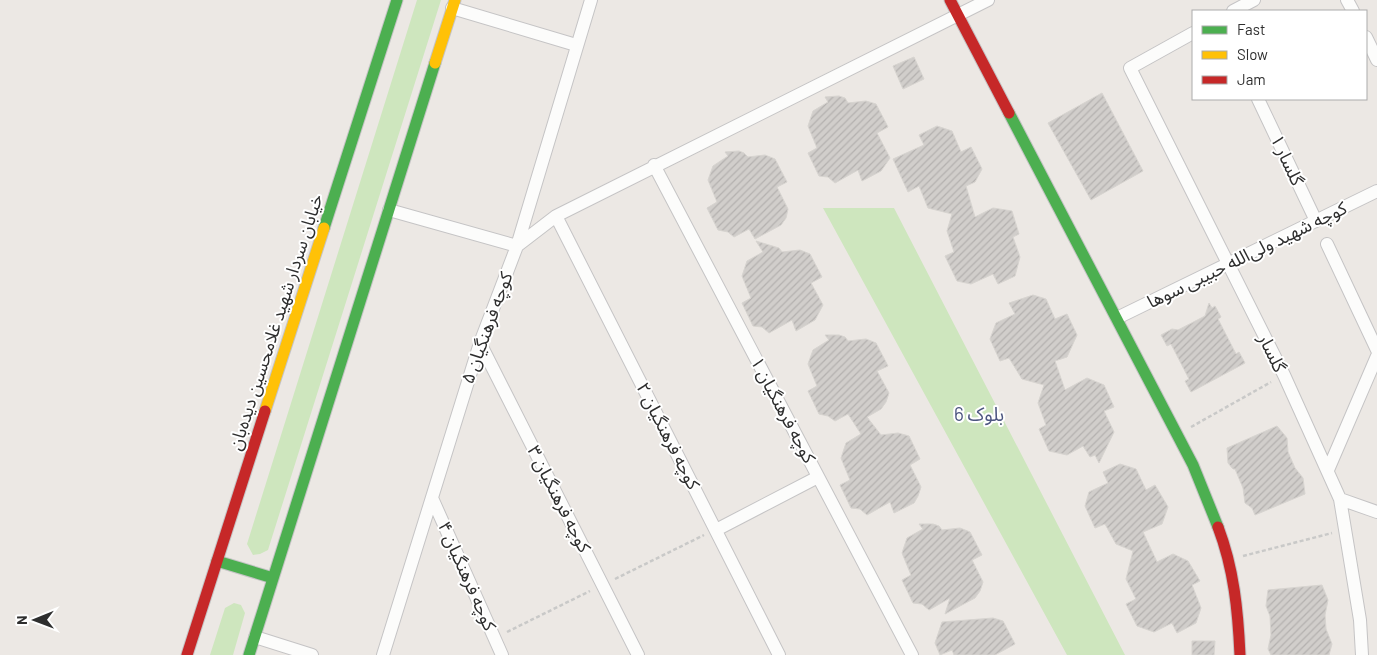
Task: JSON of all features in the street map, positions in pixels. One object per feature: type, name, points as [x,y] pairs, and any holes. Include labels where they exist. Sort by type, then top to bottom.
[{"type":"main road","name":"خیابان سردار شهید غلامحسین دیده‌بان","points":[[187,655],[397,0]]},
{"type":"main road","points":[[950,0],[1193,465],[1229,560],[1237,599],[1240,655]]},
{"type":"main road","points":[[249,655],[454,4]]},
{"type":"main road","points":[[217,561],[273,578]]},
{"type":"street","name":"کوچه فرهنگیان ۵","points":[[383,655],[480,343],[517,246],[591,0]]},
{"type":"street","points":[[389,210],[517,246],[556,216],[988,0]]},
{"type":"street","points":[[1235,10],[1254,0]]},
{"type":"street","points":[[454,4],[576,45]]},
{"type":"street","name":"گلسار","points":[[1192,34],[1130,68],[1284,375],[1340,499],[1360,620],[1362,655]]},
{"type":"street","points":[[1367,40],[1377,60]]},
{"type":"street","name":"گلسار ۱","points":[[1258,100],[1316,221]]},
{"type":"street","name":"کوچه فرهنگیان ۱","points":[[654,166],[912,655]]},
{"type":"street","name":"کوچه شهید ولی‌الله حبیبی سوها","points":[[1117,318],[1377,191]]},
{"type":"street","name":"کوچه فرهنگیان ۲","points":[[556,216],[779,655]]},
{"type":"street","points":[[1326,244],[1377,350]]},
{"type":"street","name":"کوچه فرهنگیان ۳","points":[[480,343],[638,655]]},
{"type":"street","points":[[1328,470],[1377,356]]},
{"type":"street","points":[[716,530],[818,477]]},
{"type":"street","name":"کوچه فرهنگیان ۴","points":[[432,498],[502,655]]},
{"type":"street","points":[[1340,499],[1377,512]]},
{"type":"street","points":[[254,637],[312,655]]},
{"type":"path","points":[[1178,435],[1284,375]]},
{"type":"path","points":[[1229,560],[1346,529]]},
{"type":"green space","points":[[417,0],[441,0],[268,550],[253,555],[247,544]]},
{"type":"green space","points":[[823,208],[894,208],[1125,655],[1067,655]]},
{"type":"green space","points":[[234,603],[241,605],[245,613],[233,655],[210,655],[225,608]]},
{"type":"building","points":[[914,57],[924,79],[903,89],[893,66]]},
{"type":"building","points":[[1102,93],[1143,171],[1091,200],[1048,123]]},
{"type":"building","points":[[839,96],[845,98],[848,103],[866,101],[876,104],[888,127],[877,133],[890,158],[881,171],[862,181],[858,170],[835,183],[828,177],[819,176],[808,153],[817,148],[808,126],[813,111],[828,102],[825,97]]},
{"type":"building","points":[[937,126],[952,131],[961,152],[971,147],[982,169],[975,182],[966,186],[975,217],[993,208],[1012,211],[1019,234],[1013,237],[1020,257],[1015,276],[998,284],[993,274],[971,284],[957,281],[945,256],[954,252],[947,231],[952,214],[928,208],[919,186],[908,192],[893,159],[924,145],[919,135]]},
{"type":"building","points":[[739,151],[748,157],[765,155],[775,159],[787,182],[777,187],[788,209],[786,218],[781,225],[755,239],[749,229],[734,237],[728,232],[718,230],[707,208],[717,202],[708,180],[713,166],[728,156],[725,152]]},
{"type":"building","points":[[756,241],[779,248],[782,252],[800,250],[810,254],[822,277],[811,283],[823,305],[815,320],[796,331],[792,320],[769,333],[762,327],[753,326],[742,303],[751,298],[742,276],[747,261],[763,252]]},
{"type":"building","points":[[1033,295],[1046,299],[1055,319],[1067,314],[1077,335],[1067,357],[1055,361],[1065,390],[1087,378],[1104,385],[1114,407],[1104,411],[1114,432],[1099,463],[1095,455],[1090,457],[1083,446],[1067,455],[1049,451],[1039,429],[1046,425],[1038,403],[1044,385],[1022,379],[1009,358],[1000,361],[990,339],[996,323],[1015,314],[1009,303]]},
{"type":"building","points":[[1209,303],[1212,308],[1215,306],[1221,317],[1218,319],[1236,354],[1239,352],[1245,363],[1191,392],[1185,381],[1189,379],[1171,344],[1167,346],[1161,335],[1172,329],[1178,330],[1205,316]]},
{"type":"building","points":[[825,335],[839,335],[845,337],[848,341],[866,339],[876,343],[888,366],[877,371],[889,393],[886,402],[881,409],[867,417],[881,435],[898,433],[909,436],[920,459],[910,465],[921,487],[918,496],[914,503],[894,513],[890,502],[867,515],[860,509],[851,508],[840,485],[850,480],[841,458],[846,443],[861,434],[848,414],[835,421],[828,416],[819,414],[808,391],[817,386],[808,364],[813,350],[829,340]]},
{"type":"building","points":[[1277,426],[1287,438],[1288,452],[1295,468],[1303,478],[1305,494],[1255,515],[1252,508],[1245,503],[1243,488],[1235,469],[1228,463],[1227,448]]},
{"type":"building","points":[[1120,464],[1136,469],[1146,490],[1155,485],[1168,507],[1162,524],[1143,532],[1157,562],[1173,554],[1188,561],[1200,581],[1192,585],[1201,608],[1196,623],[1177,633],[1172,623],[1154,632],[1137,626],[1126,604],[1136,599],[1126,579],[1133,551],[1116,544],[1105,524],[1095,528],[1085,506],[1089,492],[1108,483],[1103,472]]},
{"type":"building","points":[[919,524],[933,524],[939,526],[942,530],[960,528],[970,532],[982,555],[972,560],[983,582],[980,591],[975,598],[945,614],[950,598],[929,610],[922,604],[913,603],[902,580],[911,575],[902,553],[907,538],[923,529]]},
{"type":"building","points":[[1322,585],[1328,600],[1325,615],[1326,629],[1332,644],[1329,655],[1271,655],[1268,649],[1271,635],[1270,616],[1266,606],[1268,590]]},
{"type":"building","points":[[993,618],[1003,621],[1015,644],[995,655],[954,655],[952,650],[940,655],[935,643],[942,622]]},
{"type":"building","points":[[1192,641],[1215,641],[1214,655],[1192,655]]},
{"type":"traffic: fast","points":[[324,228],[397,0]]},
{"type":"traffic: fast","points":[[249,655],[435,63]]},
{"type":"traffic: fast","points":[[1009,113],[1193,465],[1218,527]]},
{"type":"traffic: fast","points":[[217,561],[273,578]]},
{"type":"traffic: slow","points":[[435,63],[455,0]]},
{"type":"traffic: slow","points":[[265,411],[324,228]]},
{"type":"traffic: jam","points":[[950,0],[1009,113]]},
{"type":"traffic: jam","points":[[187,655],[265,411]]},
{"type":"traffic: jam","points":[[1218,527],[1228,559],[1234,590],[1240,655]]},
{"type":"district","name":"بلوک 6","points":[[979,414]]}]
